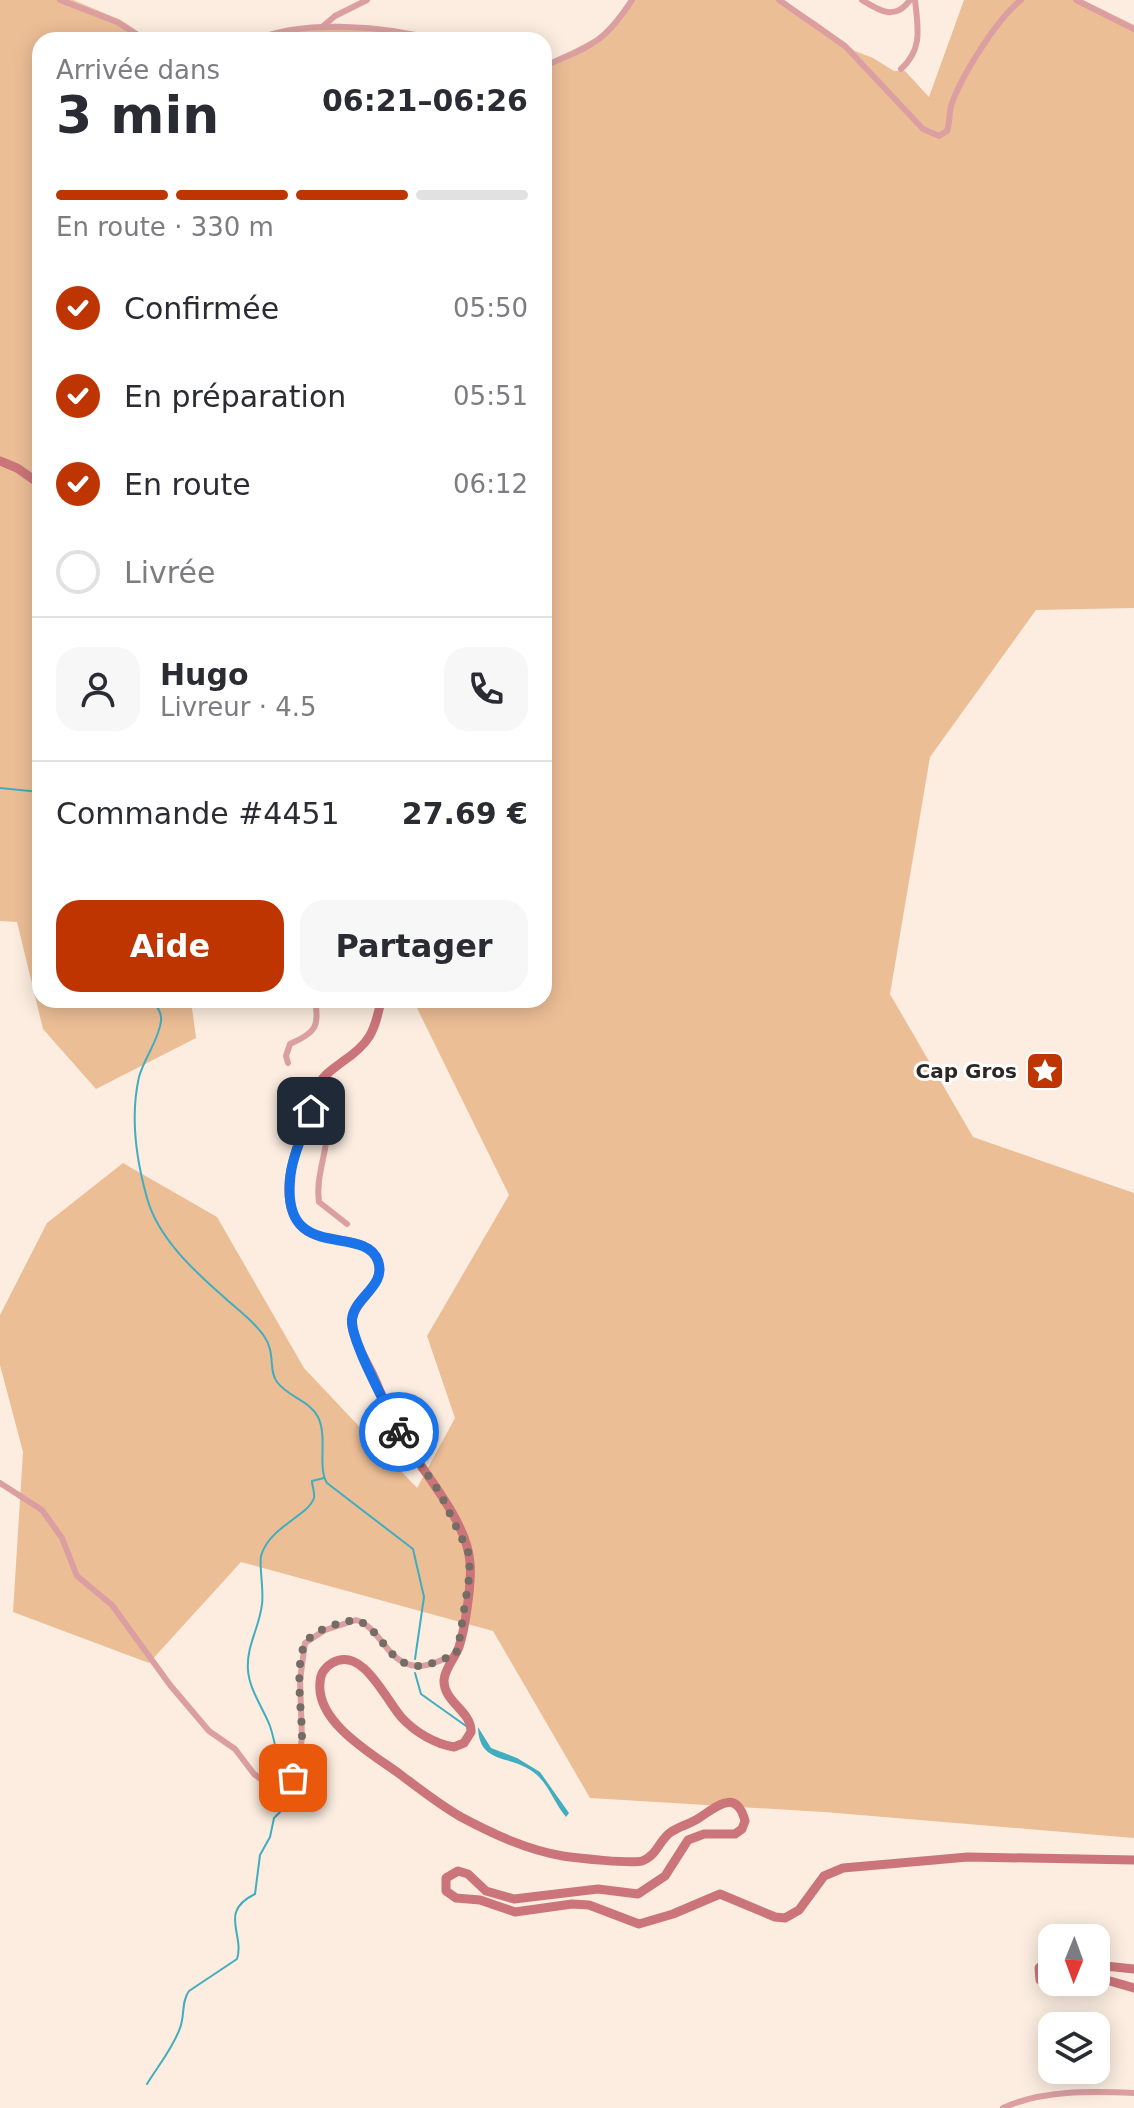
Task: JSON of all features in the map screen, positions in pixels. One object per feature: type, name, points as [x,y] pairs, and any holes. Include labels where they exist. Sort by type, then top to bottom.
[{"type":"street","points":[[60,0],[117,22],[133,32]]},
{"type":"street","points":[[321,27],[367,0]]},
{"type":"street","points":[[552,62],[600,40],[632,0]]},
{"type":"street","points":[[779,0],[845,46],[923,129],[939,136],[947,131],[950,109],[977,56],[997,25],[1019,1]]},
{"type":"street","points":[[862,0],[879,11],[889,13],[903,9],[912,0]]},
{"type":"street","points":[[901,69],[914,57],[917,47],[912,0]]},
{"type":"street","points":[[1076,0],[1134,29]]},
{"type":"street","points":[[280,32],[321,27],[398,32]]},
{"type":"street","points":[[0,461],[32,478]]},
{"type":"street","points":[[288,1063],[286,1056],[290,1044],[313,1030],[318,1017],[316,1008]]},
{"type":"street","points":[[379,1008],[369,1041],[324,1075],[291,1172],[290,1199],[296,1218],[307,1231],[322,1238],[360,1245],[377,1259],[377,1280],[355,1308],[352,1328],[400,1434],[435,1485],[468,1551],[471,1564],[460,1641],[445,1673],[445,1687],[471,1724],[469,1736],[464,1743],[454,1747],[420,1733],[400,1717],[372,1678],[351,1661],[336,1661],[322,1673],[319,1686],[321,1699],[331,1717],[352,1739],[443,1806],[527,1847],[563,1856],[635,1862],[651,1856],[672,1831],[697,1820],[718,1803],[727,1802],[738,1808],[745,1818],[741,1831],[732,1835],[704,1834],[691,1838],[665,1876],[638,1894],[598,1889],[514,1899],[482,1889],[463,1871],[452,1872],[444,1882],[444,1889],[450,1895],[476,1898],[511,1912],[582,1904],[637,1924],[673,1914],[720,1894],[775,1917],[789,1917],[805,1904],[824,1876],[843,1868],[968,1857],[1134,1860]]},
{"type":"street","points":[[317,1090],[326,1132],[317,1191],[319,1202],[347,1224]]},
{"type":"street","points":[[0,1483],[42,1510],[62,1538],[77,1576],[112,1605],[170,1685],[209,1731],[235,1749],[254,1774],[270,1786],[279,1788],[287,1785],[297,1767],[302,1738],[299,1705],[301,1663],[304,1646],[310,1639],[337,1625],[356,1620],[371,1628],[388,1651],[408,1664],[424,1666],[454,1657]]},
{"type":"street","points":[[1110,1966],[1134,1969]]},
{"type":"street","points":[[1110,1981],[1134,1988]]},
{"type":"street","points":[[1003,2108],[1022,2099],[1103,2092],[1134,2093]]},
{"type":"shaded area","points":[[0,0],[73,0],[121,20],[138,32],[32,32],[32,984],[17,922],[0,921]]},
{"type":"shaded area","points":[[629,0],[782,0],[855,51],[894,71],[905,71],[929,97],[964,0],[1083,0],[1134,25],[1134,608],[1036,610],[930,757],[890,994],[973,1137],[1134,1193],[1134,1838],[824,1812],[590,1798],[493,1631],[241,1562],[149,1663],[13,1612],[23,1452],[0,1365],[0,1315],[47,1223],[123,1163],[217,1217],[304,1368],[417,1488],[455,1418],[427,1336],[509,1195],[417,1008],[552,1008],[552,61],[609,31]]},
{"type":"shaded area","points":[[364,27],[393,32],[283,32]]},
{"type":"shaded area","points":[[38,1008],[192,1008],[196,1038],[96,1089],[43,1029]]},
{"type":"water","points":[[478,1727],[491,1748],[517,1758],[540,1772],[569,1813],[566,1817],[537,1775],[484,1748]]},
{"type":"waterway","points":[[0,788],[32,791]]},
{"type":"waterway","points":[[157,1008],[161,1021],[139,1077],[135,1123],[140,1168],[152,1213],[178,1253],[264,1336],[277,1382],[309,1406],[318,1417],[327,1483],[413,1549],[424,1597],[415,1659]]},
{"type":"waterway","points":[[282,1780],[270,1726],[248,1670],[249,1653],[262,1604],[261,1556],[272,1537],[310,1504],[314,1498],[312,1481],[324,1478]]},
{"type":"waterway","points":[[415,1673],[421,1694],[466,1726]]},
{"type":"waterway","points":[[147,2084],[177,2035],[189,1991],[237,1959],[239,1950],[235,1916],[244,1901],[255,1894],[260,1855],[270,1837],[274,1818],[285,1807],[285,1793]]},
{"type":"way so far","points":[[293,1778],[302,1738],[300,1680],[307,1640],[337,1625],[356,1620],[378,1634],[393,1655],[412,1666],[424,1666],[454,1657],[458,1649],[471,1564],[468,1551],[440,1493],[399,1432]]},
{"type":"place","name":"Cap Gros","points":[[1045,1071]]},
{"type":"route","points":[[311,1111],[290,1177],[289,1194],[293,1209],[296,1218],[310,1234],[360,1245],[377,1259],[377,1280],[355,1308],[352,1328],[399,1432]]}]
